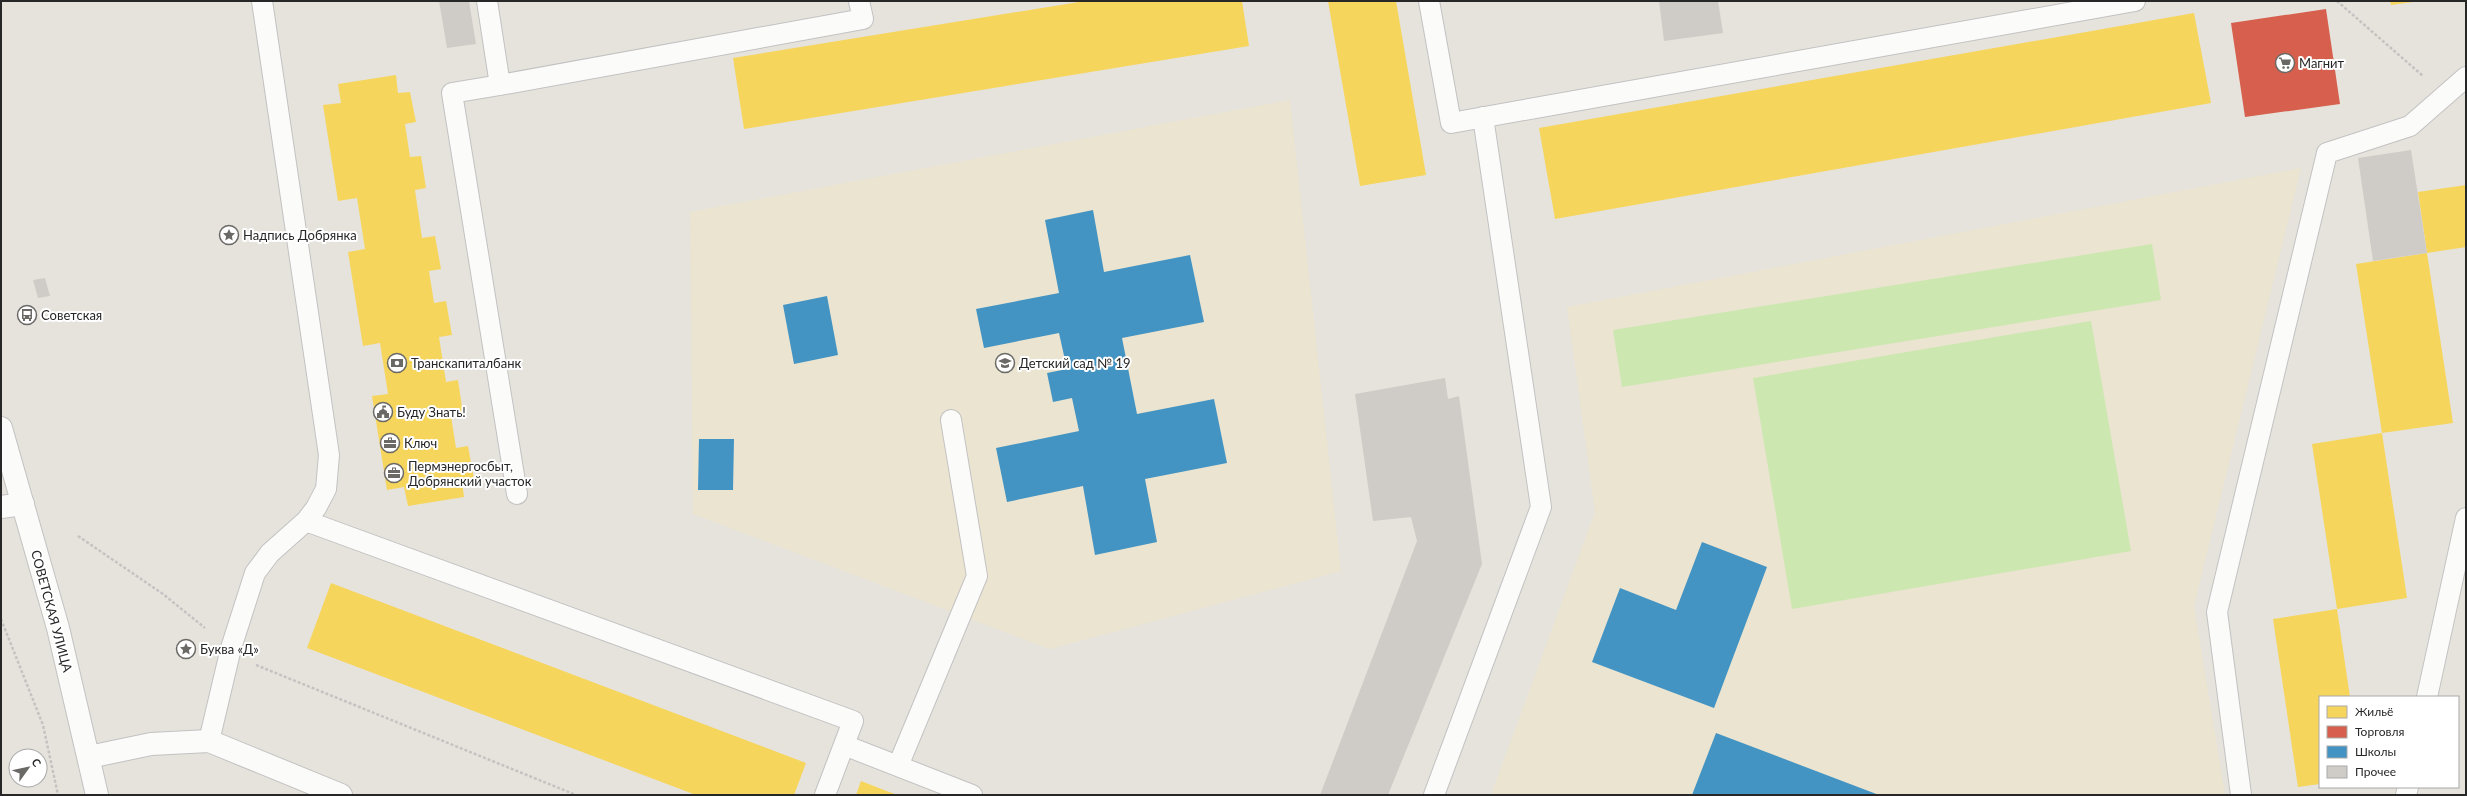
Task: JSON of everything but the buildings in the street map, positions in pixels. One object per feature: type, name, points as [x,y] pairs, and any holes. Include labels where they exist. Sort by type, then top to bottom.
[{"type":"street","name":"СОВЕТСКАЯ УЛИЦА","points":[[1,428],[58,628],[97,795]]},
{"type":"street","points":[[1,506],[22,504]]},
{"type":"street","points":[[89,756],[151,744],[209,741],[341,795]]},
{"type":"lane","points":[[209,741],[231,648],[255,573],[270,553],[306,521],[326,489],[329,454],[262,1]]},
{"type":"lane","points":[[487,1],[500,86]]},
{"type":"lane","points":[[517,494],[452,93],[500,86],[862,19],[859,1]]},
{"type":"lane","points":[[1430,1],[1451,123],[2135,1]]},
{"type":"lane","points":[[2240,795],[2217,612],[2327,153],[2410,126],[2466,77]]},
{"type":"lane","points":[[1434,795],[1541,507],[1483,118]]},
{"type":"lane","points":[[898,766],[977,576],[951,420]]},
{"type":"lane","points":[[2427,696],[2466,518]]},
{"type":"lane","points":[[306,521],[853,721],[825,795]]},
{"type":"lane","points":[[844,745],[972,795]]},
{"type":"path","points":[[2337,1],[2445,95]]},
{"type":"path","points":[[78,536],[163,594],[231,648],[261,667],[576,795]]},
{"type":"path","points":[[1,619],[43,725],[58,795]]},
{"type":"shaded area","name":"Детский сад № 19","points":[[1290,100],[1341,571],[1050,649],[693,514],[690,212]]},
{"type":"shaded area","points":[[2301,168],[2194,606],[2225,795],[1491,795],[1595,512],[1567,307]]},
{"type":"green space","points":[[2152,244],[2161,300],[1622,387],[1613,330]]},
{"type":"green space","points":[[2091,321],[2131,551],[1792,609],[1753,378]]},
{"type":"place","name":"Магнит","points":[[2285,63]]},
{"type":"place","name":"Надпись Добрянка","points":[[229,235]]},
{"type":"place","name":"Советская","points":[[27,315]]},
{"type":"place","name":"Транскапиталбанк","points":[[397,363]]},
{"type":"place","name":"Детский сад № 19","points":[[1005,363]]},
{"type":"place","name":"Буду Знать!","points":[[383,412]]},
{"type":"place","name":"Ключ","points":[[390,443]]},
{"type":"place","name":"Пермэнергосбыт, Добрянский участок","points":[[394,473]]},
{"type":"place","name":"Буква «Д»","points":[[186,649]]}]
